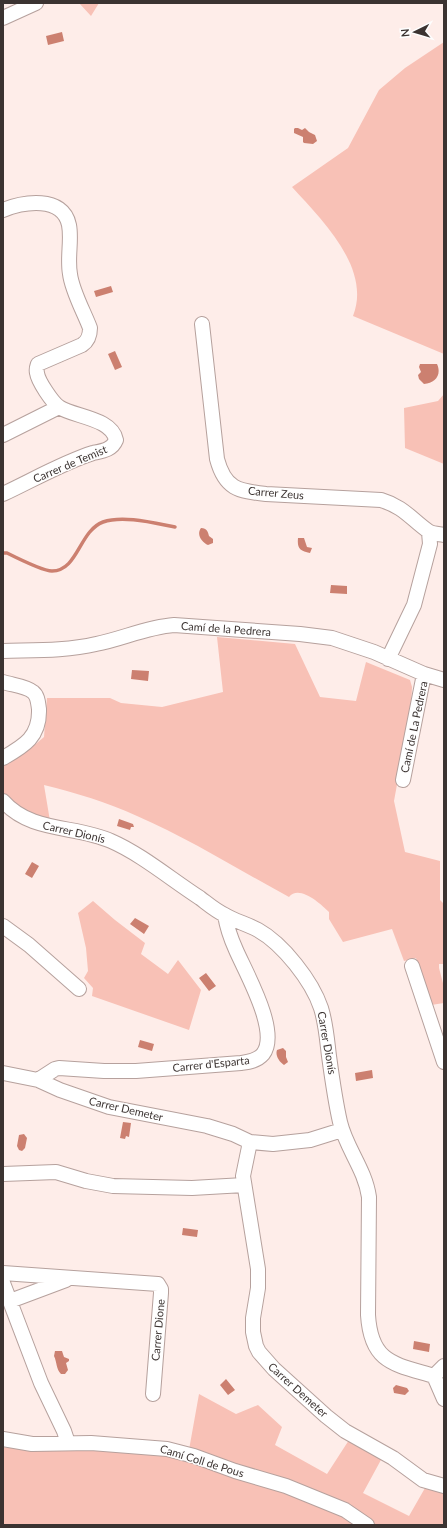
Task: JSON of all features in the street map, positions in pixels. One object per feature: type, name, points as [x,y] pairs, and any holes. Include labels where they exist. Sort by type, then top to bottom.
[{"type":"street","points":[[3,18],[36,3]]},
{"type":"street","points":[[3,210],[20,205],[42,203],[60,209],[63,213],[68,223],[69,273],[90,328],[90,334],[86,343],[41,362],[37,367],[36,371],[40,380],[59,407],[3,435]]},
{"type":"street","name":"Carrer Zeus","points":[[202,324],[217,459],[223,476],[232,485],[248,492],[266,494],[381,500],[394,504],[429,532]]},
{"type":"street","name":"Carrer de Temist","points":[[3,494],[71,462],[106,450],[114,445],[116,440],[113,430],[83,415],[59,407]]},
{"type":"street","points":[[388,659],[414,605],[430,544],[429,532],[444,534]]},
{"type":"street","name":"Camí de la Pedrera","points":[[3,651],[84,647],[156,628],[174,625],[312,635],[348,643],[424,674],[444,680]]},
{"type":"street","name":"Camí de La Pedrera","points":[[403,780],[424,674]]},
{"type":"street","points":[[3,682],[32,691],[37,697],[39,711],[39,721],[32,737],[24,745],[3,758]]},
{"type":"street","name":"Carrer Dionís","points":[[3,801],[14,812],[28,820],[96,834],[120,845],[225,915],[257,929],[266,935],[293,961],[316,996],[325,1023],[342,1130],[363,1173],[368,1189],[368,1315],[369,1332],[372,1341],[379,1352],[392,1362],[434,1376]]},
{"type":"street","name":"Carrer d'Esparta","points":[[38,1080],[59,1068],[114,1071],[160,1070],[249,1062],[260,1057],[267,1042],[266,1021],[231,938],[225,915]]},
{"type":"street","points":[[3,926],[29,945],[79,989]]},
{"type":"street","points":[[412,966],[444,1062]]},
{"type":"street","name":"Carrer Demeter","points":[[3,1073],[38,1080],[60,1090],[104,1106],[201,1125],[233,1134],[250,1142],[273,1144],[310,1140],[342,1130]]},
{"type":"street","name":"Carrer Demeter","points":[[250,1142],[244,1168],[244,1185],[258,1269],[253,1332],[259,1352],[274,1369],[345,1431],[393,1458],[423,1480],[444,1486]]},
{"type":"street","points":[[3,1174],[56,1172],[86,1181],[113,1186],[192,1188],[244,1185]]},
{"type":"street","name":"Carrer Dione","points":[[3,1272],[70,1279],[156,1283],[159,1286],[161,1293],[152,1394]]},
{"type":"street","name":"Carrer Dione","points":[[10,1301],[70,1279]]},
{"type":"street","points":[[3,1283],[41,1383],[64,1431],[68,1443]]},
{"type":"street","points":[[444,1366],[434,1376],[444,1399]]},
{"type":"street","name":"Camí Coll de Pous","points":[[3,1439],[32,1444],[68,1443],[167,1449],[286,1486],[346,1510],[368,1525]]},
{"type":"shaded area","points":[[79,3],[99,3],[91,16]]},
{"type":"shaded area","points":[[62,32],[64,41],[48,45],[46,36]]},
{"type":"shaded area","points":[[444,42],[444,354],[353,316],[357,298],[356,280],[350,263],[329,229],[292,187],[348,148],[379,90],[405,68]]},
{"type":"shaded area","points":[[295,128],[302,130],[305,128],[315,135],[317,141],[313,144],[304,143],[303,137],[294,133]]},
{"type":"shaded area","points":[[111,286],[113,292],[96,297],[94,291]]},
{"type":"shaded area","points":[[115,351],[122,367],[115,370],[108,354]]},
{"type":"shaded area","points":[[420,364],[437,364],[439,372],[434,380],[424,384],[419,379],[418,375],[421,372],[419,367]]},
{"type":"shaded area","points":[[444,394],[444,464],[405,448],[404,408],[438,401]]},
{"type":"shaded area","points":[[201,528],[207,530],[209,536],[213,539],[213,543],[208,545],[202,540],[199,536]]},
{"type":"shaded area","points":[[298,538],[304,538],[307,547],[312,548],[310,553],[300,549],[298,545]]},
{"type":"shaded area","points":[[331,585],[347,586],[347,594],[330,593]]},
{"type":"shaded area","points":[[217,637],[295,644],[320,697],[356,701],[366,662],[410,680],[412,687],[411,708],[394,801],[405,852],[440,861],[440,900],[444,904],[444,964],[439,964],[439,968],[444,987],[444,1003],[431,1005],[416,958],[404,961],[392,929],[343,942],[329,919],[329,912],[315,900],[304,894],[298,893],[289,897],[195,845],[126,811],[91,798],[44,785],[50,821],[25,810],[3,793],[3,766],[31,748],[44,737],[47,698],[110,698],[121,703],[162,707],[223,692]]},
{"type":"shaded area","points":[[132,670],[149,671],[148,681],[131,679]]},
{"type":"shaded area","points":[[119,819],[133,824],[134,827],[131,827],[130,830],[117,826]]},
{"type":"shaded area","points":[[32,862],[39,866],[32,878],[25,874]]},
{"type":"shaded area","points":[[93,901],[145,943],[141,954],[168,974],[178,960],[201,990],[189,1030],[92,996],[93,988],[84,978],[88,971],[86,948],[78,913]]},
{"type":"shaded area","points":[[135,918],[149,926],[144,934],[130,924]]},
{"type":"shaded area","points":[[206,973],[216,986],[209,991],[199,978]]},
{"type":"shaded area","points":[[140,1040],[154,1044],[152,1051],[138,1047]]},
{"type":"shaded area","points":[[283,1048],[286,1051],[288,1062],[284,1065],[277,1056],[277,1050]]},
{"type":"shaded area","points":[[372,1070],[373,1078],[356,1081],[355,1073]]},
{"type":"shaded area","points":[[123,1122],[131,1123],[129,1137],[126,1136],[125,1139],[120,1138]]},
{"type":"shaded area","points":[[24,1134],[27,1138],[25,1148],[22,1151],[19,1150],[17,1146],[19,1135]]},
{"type":"shaded area","points":[[183,1228],[198,1230],[197,1237],[182,1235]]},
{"type":"shaded area","points":[[414,1341],[430,1344],[429,1352],[413,1349]]},
{"type":"shaded area","points":[[55,1351],[62,1351],[64,1357],[69,1359],[66,1363],[68,1370],[65,1374],[61,1374],[58,1370],[54,1356]]},
{"type":"shaded area","points":[[226,1379],[235,1390],[228,1395],[220,1385]]},
{"type":"shaded area","points":[[396,1385],[407,1388],[409,1391],[405,1395],[394,1393],[393,1388]]},
{"type":"shaded area","points":[[199,1394],[236,1414],[258,1405],[282,1427],[275,1445],[327,1474],[349,1440],[382,1458],[363,1493],[409,1516],[425,1488],[444,1490],[444,1525],[3,1525],[3,1447],[85,1448],[164,1454],[187,1461]]},
{"type":"waterway","points":[[3,553],[7,553],[36,566],[52,571],[61,569],[68,565],[89,533],[103,522],[129,519],[175,527]]}]
